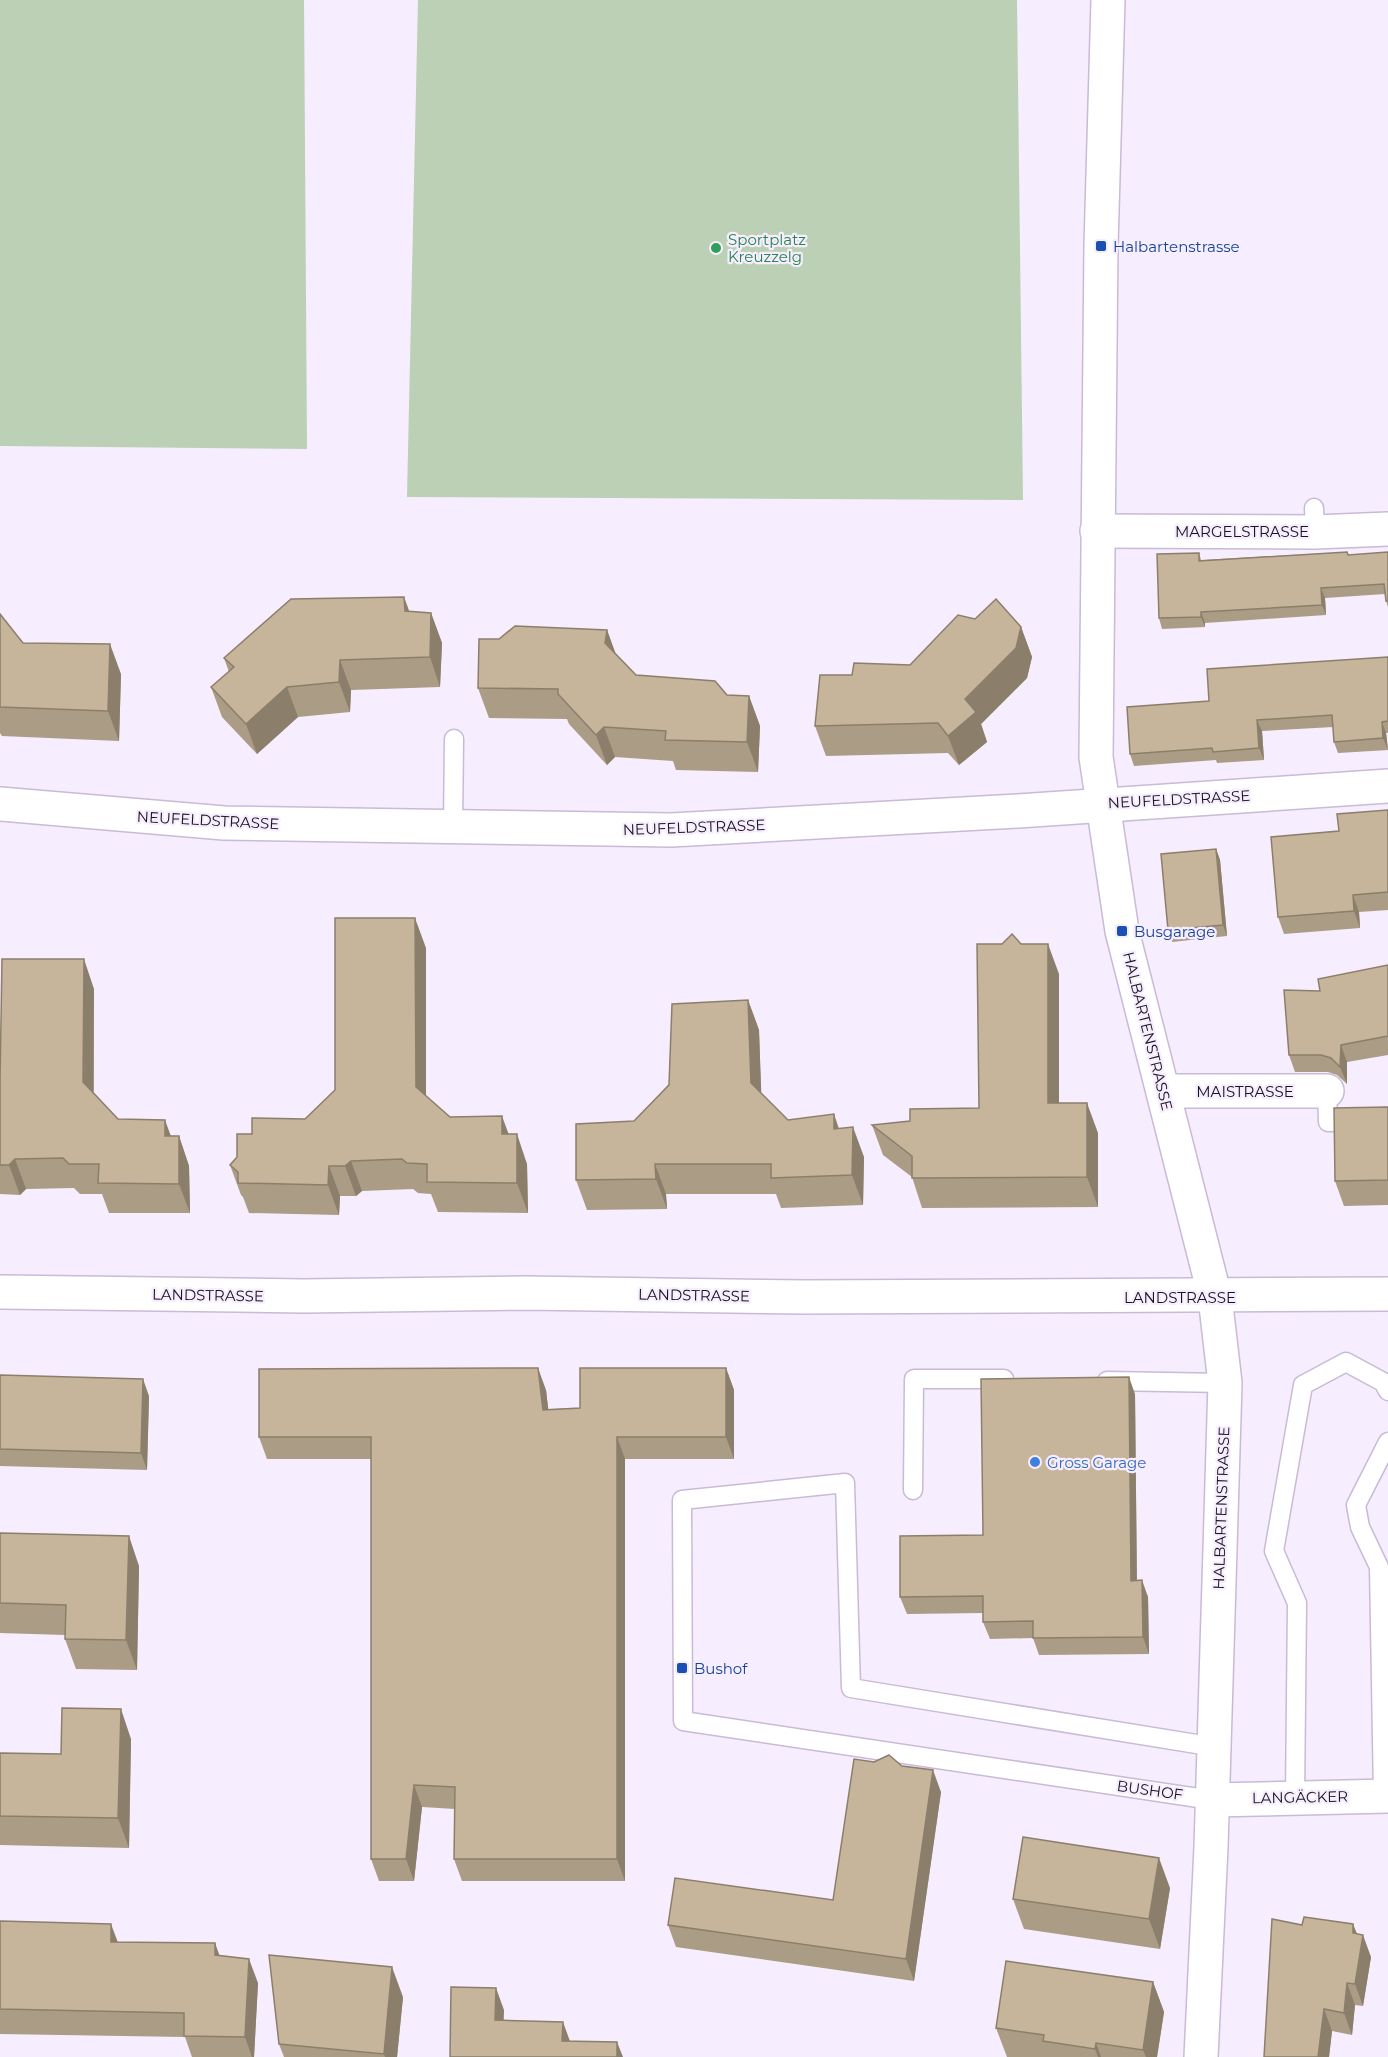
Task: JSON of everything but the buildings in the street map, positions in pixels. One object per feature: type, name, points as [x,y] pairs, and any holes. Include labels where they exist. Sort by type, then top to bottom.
[{"type":"street","name":"HALBARTENSTRASSE","points":[[1108,0],[1097,531],[1096,757],[1122,931],[1215,1297],[1225,1383],[1215,1747],[1202,2057]]},
{"type":"street","name":"MARGELSTRASSE","points":[[1097,531],[1315,520],[1388,529]]},
{"type":"street","name":"NEUFELDSTRASSE","points":[[0,804],[224,823],[671,830],[1007,812],[1103,803],[1388,786]]},
{"type":"street","name":"MAISTRASSE","points":[[1163,1091],[1327,1091]]},
{"type":"street","name":"LANDSTRASSE","points":[[0,1292],[304,1296],[525,1293],[805,1297],[1215,1297],[1388,1294]]},
{"type":"street","name":"LANGÄCKER","points":[[1212,1800],[1386,1796]]},
{"type":"lane","points":[[453,827],[454,738]]},
{"type":"lane","points":[[1327,1091],[1328,1122],[1388,1121]]},
{"type":"lane","points":[[1295,1797],[1297,1603],[1274,1551],[1303,1385],[1346,1362],[1383,1382],[1388,1391]]},
{"type":"lane","points":[[913,1490],[914,1379],[1020,1379]]},
{"type":"lane","points":[[1090,1380],[1225,1383]]},
{"type":"lane","points":[[1386,1796],[1379,1567],[1360,1527],[1356,1505],[1388,1442]]},
{"type":"lane","name":"BUSHOF","points":[[1212,1800],[683,1721],[682,1500],[845,1483],[851,1688],[1215,1747]]},
{"type":"green space","points":[[0,0],[304,0],[307,449],[0,446]]},
{"type":"green space","name":"Sportplatz Kreuzzelg","points":[[418,0],[1017,0],[1023,500],[407,497]]},
{"type":"place","name":"Halbartenstrasse","points":[[1101,246]]},
{"type":"place","name":"Sportplatz Kreuzzelg","points":[[716,248]]},
{"type":"place","name":"Busgarage","points":[[1122,931]]},
{"type":"place","name":"Gross Garage","points":[[1035,1462]]},
{"type":"place","name":"Bushof","points":[[682,1668]]}]
